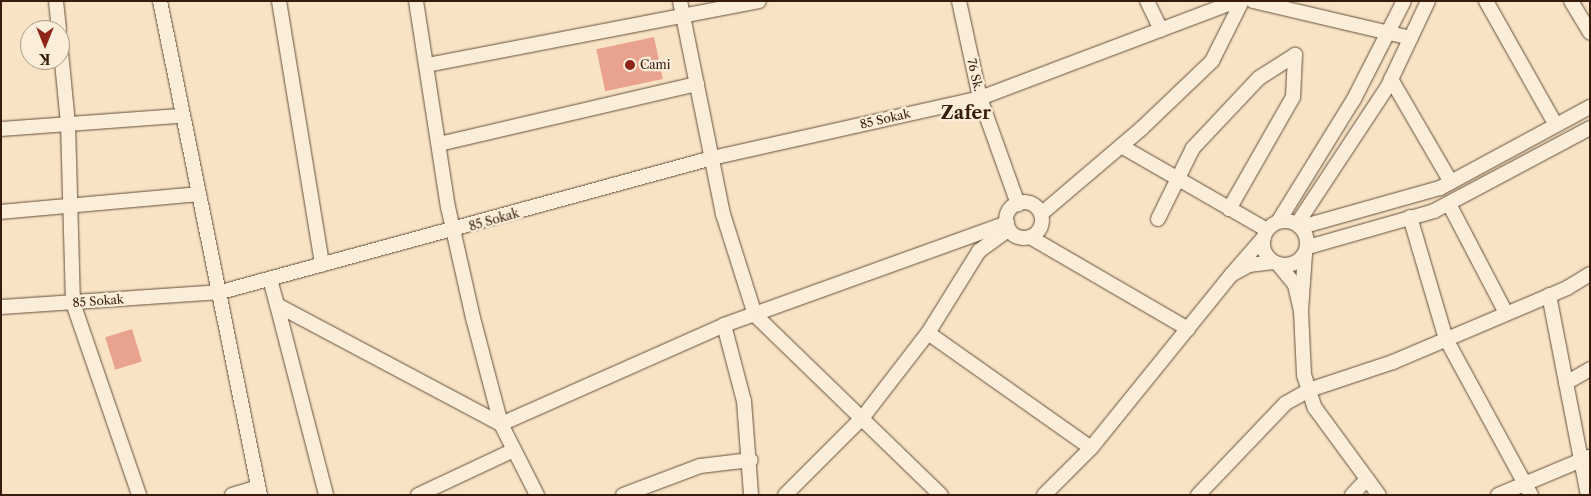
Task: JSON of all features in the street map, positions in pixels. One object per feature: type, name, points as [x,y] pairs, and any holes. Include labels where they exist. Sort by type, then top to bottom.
[{"type":"street","points":[[56,1],[58,20]]},
{"type":"street","points":[[160,1],[180,116],[220,292],[259,491],[232,495]]},
{"type":"street","points":[[279,1],[322,265]]},
{"type":"street","points":[[416,1],[454,232],[501,424],[537,495]]},
{"type":"street","points":[[680,1],[723,214],[755,315],[942,495]]},
{"type":"street","points":[[427,65],[759,1]]},
{"type":"street","name":"76 Sk.","points":[[959,1],[980,98],[1018,204]]},
{"type":"street","points":[[1147,1],[1161,30]]},
{"type":"street","name":"85 Sokak","points":[[1,307],[220,292],[454,232],[712,158],[980,98],[1237,1]]},
{"type":"street","points":[[1030,237],[1039,230],[1041,214],[1121,146],[1212,61],[1242,1]]},
{"type":"street","points":[[1253,1],[1410,38]]},
{"type":"street","points":[[1044,495],[1091,448],[1231,274],[1269,230],[1354,99],[1404,1]]},
{"type":"street","points":[[1299,226],[1391,79],[1428,1]]},
{"type":"street","points":[[1486,1],[1556,125]]},
{"type":"street","points":[[1571,1],[1590,33]]},
{"type":"street","points":[[1158,219],[1193,148],[1259,78],[1295,55],[1293,97],[1229,209]]},
{"type":"street","points":[[63,70],[68,124],[73,303],[139,495]]},
{"type":"street","points":[[1391,79],[1451,182]]},
{"type":"street","points":[[439,144],[697,84]]},
{"type":"street","points":[[1121,146],[1269,230],[1299,226],[1407,200],[1451,182],[1590,107]]},
{"type":"street","points":[[1,129],[180,116]]},
{"type":"street","points":[[1231,274],[1249,265],[1293,264],[1306,250],[1449,204],[1590,128]]},
{"type":"street","points":[[1,212],[198,194]]},
{"type":"street","points":[[1041,214],[1030,203],[1018,204],[1008,212],[1008,226],[1018,237],[1030,237],[1188,329]]},
{"type":"street","points":[[1449,204],[1506,313]]},
{"type":"street","points":[[1410,217],[1446,339],[1528,489]]},
{"type":"street","points":[[501,424],[724,325],[1008,226]]},
{"type":"street","points":[[785,495],[863,418],[928,333],[979,251],[1008,226]]},
{"type":"street","points":[[1299,226],[1306,250],[1301,311],[1304,375],[1315,408],[1379,495]]},
{"type":"street","points":[[1269,230],[1264,251],[1295,285],[1301,311]]},
{"type":"street","points":[[1198,495],[1286,404],[1309,390],[1446,339],[1550,295],[1590,274]]},
{"type":"street","points":[[270,279],[326,495]]},
{"type":"street","points":[[1550,295],[1566,383],[1585,459],[1588,495]]},
{"type":"street","points":[[277,305],[501,424]]},
{"type":"street","points":[[724,325],[740,380],[750,460],[752,495]]},
{"type":"street","points":[[928,333],[1091,448]]},
{"type":"street","points":[[1566,383],[1590,369]]},
{"type":"street","points":[[426,493],[514,450]]},
{"type":"street","points":[[1498,495],[1528,489],[1585,459]]},
{"type":"street","points":[[623,495],[700,466],[750,460]]},
{"type":"street","points":[[1352,495],[1367,479]]},
{"type":"building","name":"Cami","points":[[654,37],[663,79],[605,91],[596,49]]},
{"type":"building","points":[[132,329],[142,362],[115,370],[105,337]]},
{"type":"place","name":"Cami","points":[[630,65]]},
{"type":"district","name":"Zafer","points":[[966,113]]}]
